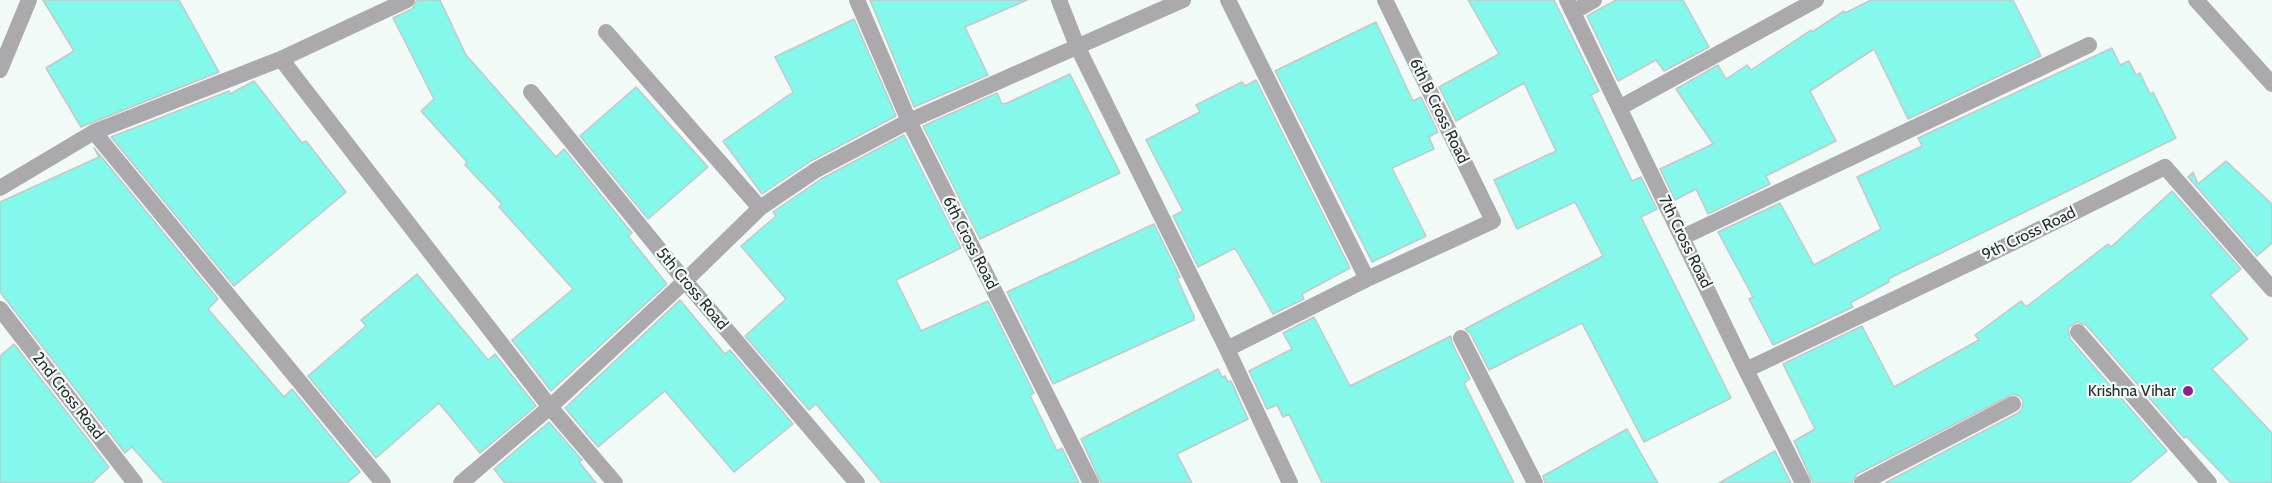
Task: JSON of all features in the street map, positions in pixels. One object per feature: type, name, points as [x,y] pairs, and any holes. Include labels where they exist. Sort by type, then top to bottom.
[{"type":"street","points":[[0,188],[94,132],[281,59],[407,0]]},
{"type":"street","name":"6th Cross Road","points":[[857,0],[909,122],[1091,483]]},
{"type":"street","points":[[1059,0],[1077,46],[1227,349],[1290,483]]},
{"type":"street","points":[[461,483],[550,407],[760,208],[816,170],[909,122],[1183,0]]},
{"type":"street","points":[[1227,349],[1367,279],[1228,0]]},
{"type":"street","name":"6th B Cross Road","points":[[1367,279],[1493,221],[1385,0]]},
{"type":"street","points":[[1570,6],[1594,0]]},
{"type":"street","points":[[1619,108],[1816,0]]},
{"type":"street","points":[[2196,0],[2272,84]]},
{"type":"street","points":[[0,70],[31,2]]},
{"type":"street","name":"7th Cross Road","points":[[1570,6],[1803,483]]},
{"type":"street","points":[[606,32],[760,208]]},
{"type":"street","points":[[1683,237],[2089,45]]},
{"type":"street","points":[[281,59],[550,407],[615,483]]},
{"type":"street","name":"5th Cross Road","points":[[531,92],[685,281],[857,483]]},
{"type":"street","points":[[94,132],[383,483]]},
{"type":"street","name":"9th Cross Road","points":[[1746,370],[2165,167],[2272,289]]},
{"type":"street","name":"2nd Cross Road","points":[[0,309],[135,483]]},
{"type":"street","points":[[2078,332],[2209,483]]},
{"type":"street","points":[[1461,338],[1535,483]]},
{"type":"street","points":[[1862,483],[2013,404]]},
{"type":"building","points":[[43,0],[179,0],[219,72],[81,127],[46,68],[74,51]]},
{"type":"building","points":[[417,0],[440,0],[466,55],[556,157],[564,149],[632,233],[628,236],[667,284],[551,391],[512,340],[573,289],[499,207],[502,204],[465,165],[467,162],[421,111],[434,99],[393,18],[412,9]]},
{"type":"building","points":[[870,0],[1027,0],[965,27],[988,75],[914,107]]},
{"type":"building","points":[[1468,0],[1554,0],[1599,91],[1591,95],[1632,181],[1641,177],[1657,209],[1641,217],[1731,398],[1644,442],[1582,323],[1489,370],[1470,333],[1465,329],[1603,256],[1575,202],[1517,229],[1494,180],[1556,151],[1524,83],[1456,121],[1439,87],[1499,54]]},
{"type":"building","points":[[1616,0],[1683,0],[1709,47],[1664,71],[1656,60],[1618,81],[1587,16]]},
{"type":"building","points":[[1871,0],[2013,0],[2041,56],[1908,119],[1874,49],[1810,91],[1836,141],[1766,176],[1770,184],[1708,214],[1696,189],[1675,200],[1660,169],[1713,144],[1676,89],[1718,65],[1726,79],[1747,65],[1751,70],[1811,30],[1812,32],[1844,11],[1845,13]]},
{"type":"building","points":[[854,19],[896,116],[811,161],[762,194],[723,141],[793,92],[775,57]]},
{"type":"building","points":[[1376,22],[1413,101],[1421,97],[1438,132],[1429,137],[1434,149],[1392,168],[1426,236],[1372,262],[1275,71]]},
{"type":"building","points":[[2112,48],[2120,65],[2129,61],[2136,75],[2140,73],[2150,94],[2153,92],[2176,138],[1888,279],[1889,282],[1850,303],[1853,307],[1773,345],[1749,299],[1753,297],[1718,232],[1780,203],[1814,265],[1881,229],[1857,177],[1922,146],[1918,138]]},
{"type":"building","points":[[1070,74],[1120,173],[980,239],[923,126],[997,93],[1002,104],[1007,103]]},
{"type":"building","points":[[1256,80],[1350,268],[1302,294],[1304,299],[1273,314],[1235,248],[1198,267],[1173,216],[1183,211],[1146,140],[1200,112],[1196,105],[1242,82],[1245,86]]},
{"type":"building","points":[[254,81],[302,143],[306,141],[346,192],[234,286],[111,137],[229,91],[230,94]]},
{"type":"building","points":[[636,87],[708,167],[648,219],[580,136]]},
{"type":"building","points":[[904,135],[961,248],[896,280],[921,331],[988,301],[1034,393],[1030,395],[1057,451],[1062,448],[1079,483],[882,483],[816,404],[809,410],[745,336],[786,299],[741,246],[776,216],[773,212],[821,179]]},
{"type":"building","points":[[94,148],[218,299],[208,309],[284,397],[292,389],[360,472],[347,483],[164,483],[132,447],[125,453],[0,292],[0,202],[99,157]]},
{"type":"building","points":[[2226,161],[2272,204],[2272,243],[2257,256],[2188,177],[2193,172],[2198,184]]},
{"type":"building","points":[[2172,191],[2241,269],[2210,295],[2248,339],[2212,369],[2272,433],[2272,483],[2231,483],[2186,436],[2184,438],[2086,325],[2077,322],[2068,328],[2070,339],[2167,451],[2129,483],[1885,483],[2018,413],[2022,409],[2023,400],[2013,394],[1857,474],[1852,483],[1813,483],[1794,441],[1815,429],[1783,364],[1862,326],[1894,387],[1979,340],[1975,335],[2021,301],[2026,307],[2108,244],[2111,247]]},
{"type":"building","points":[[1154,224],[1180,277],[1177,278],[1194,320],[1053,384],[1007,292]]},
{"type":"building","points":[[417,274],[488,360],[495,354],[536,406],[480,453],[439,403],[376,458],[308,376],[366,326],[361,320]]},
{"type":"building","points":[[680,300],[725,354],[730,350],[793,424],[734,472],[665,391],[598,447],[565,408]]},
{"type":"building","points":[[1314,317],[1350,386],[1451,336],[1452,343],[1470,379],[1464,383],[1514,483],[1322,483],[1289,414],[1283,417],[1277,405],[1267,409],[1249,371],[1292,349],[1283,333]]},
{"type":"building","points":[[14,344],[109,467],[92,483],[0,483],[0,356]]},
{"type":"building","points":[[1218,369],[1222,377],[1225,376],[1228,382],[1231,381],[1248,419],[1177,454],[1192,483],[1101,483],[1081,439]]},
{"type":"building","points":[[549,422],[582,460],[579,462],[596,483],[505,483],[494,469]]},
{"type":"building","points":[[1627,429],[1658,483],[1545,483],[1543,476]]},
{"type":"building","points":[[1775,451],[1791,483],[1719,483]]},
{"type":"place","name":"Krishna Vihar","points":[[2188,391]]}]
